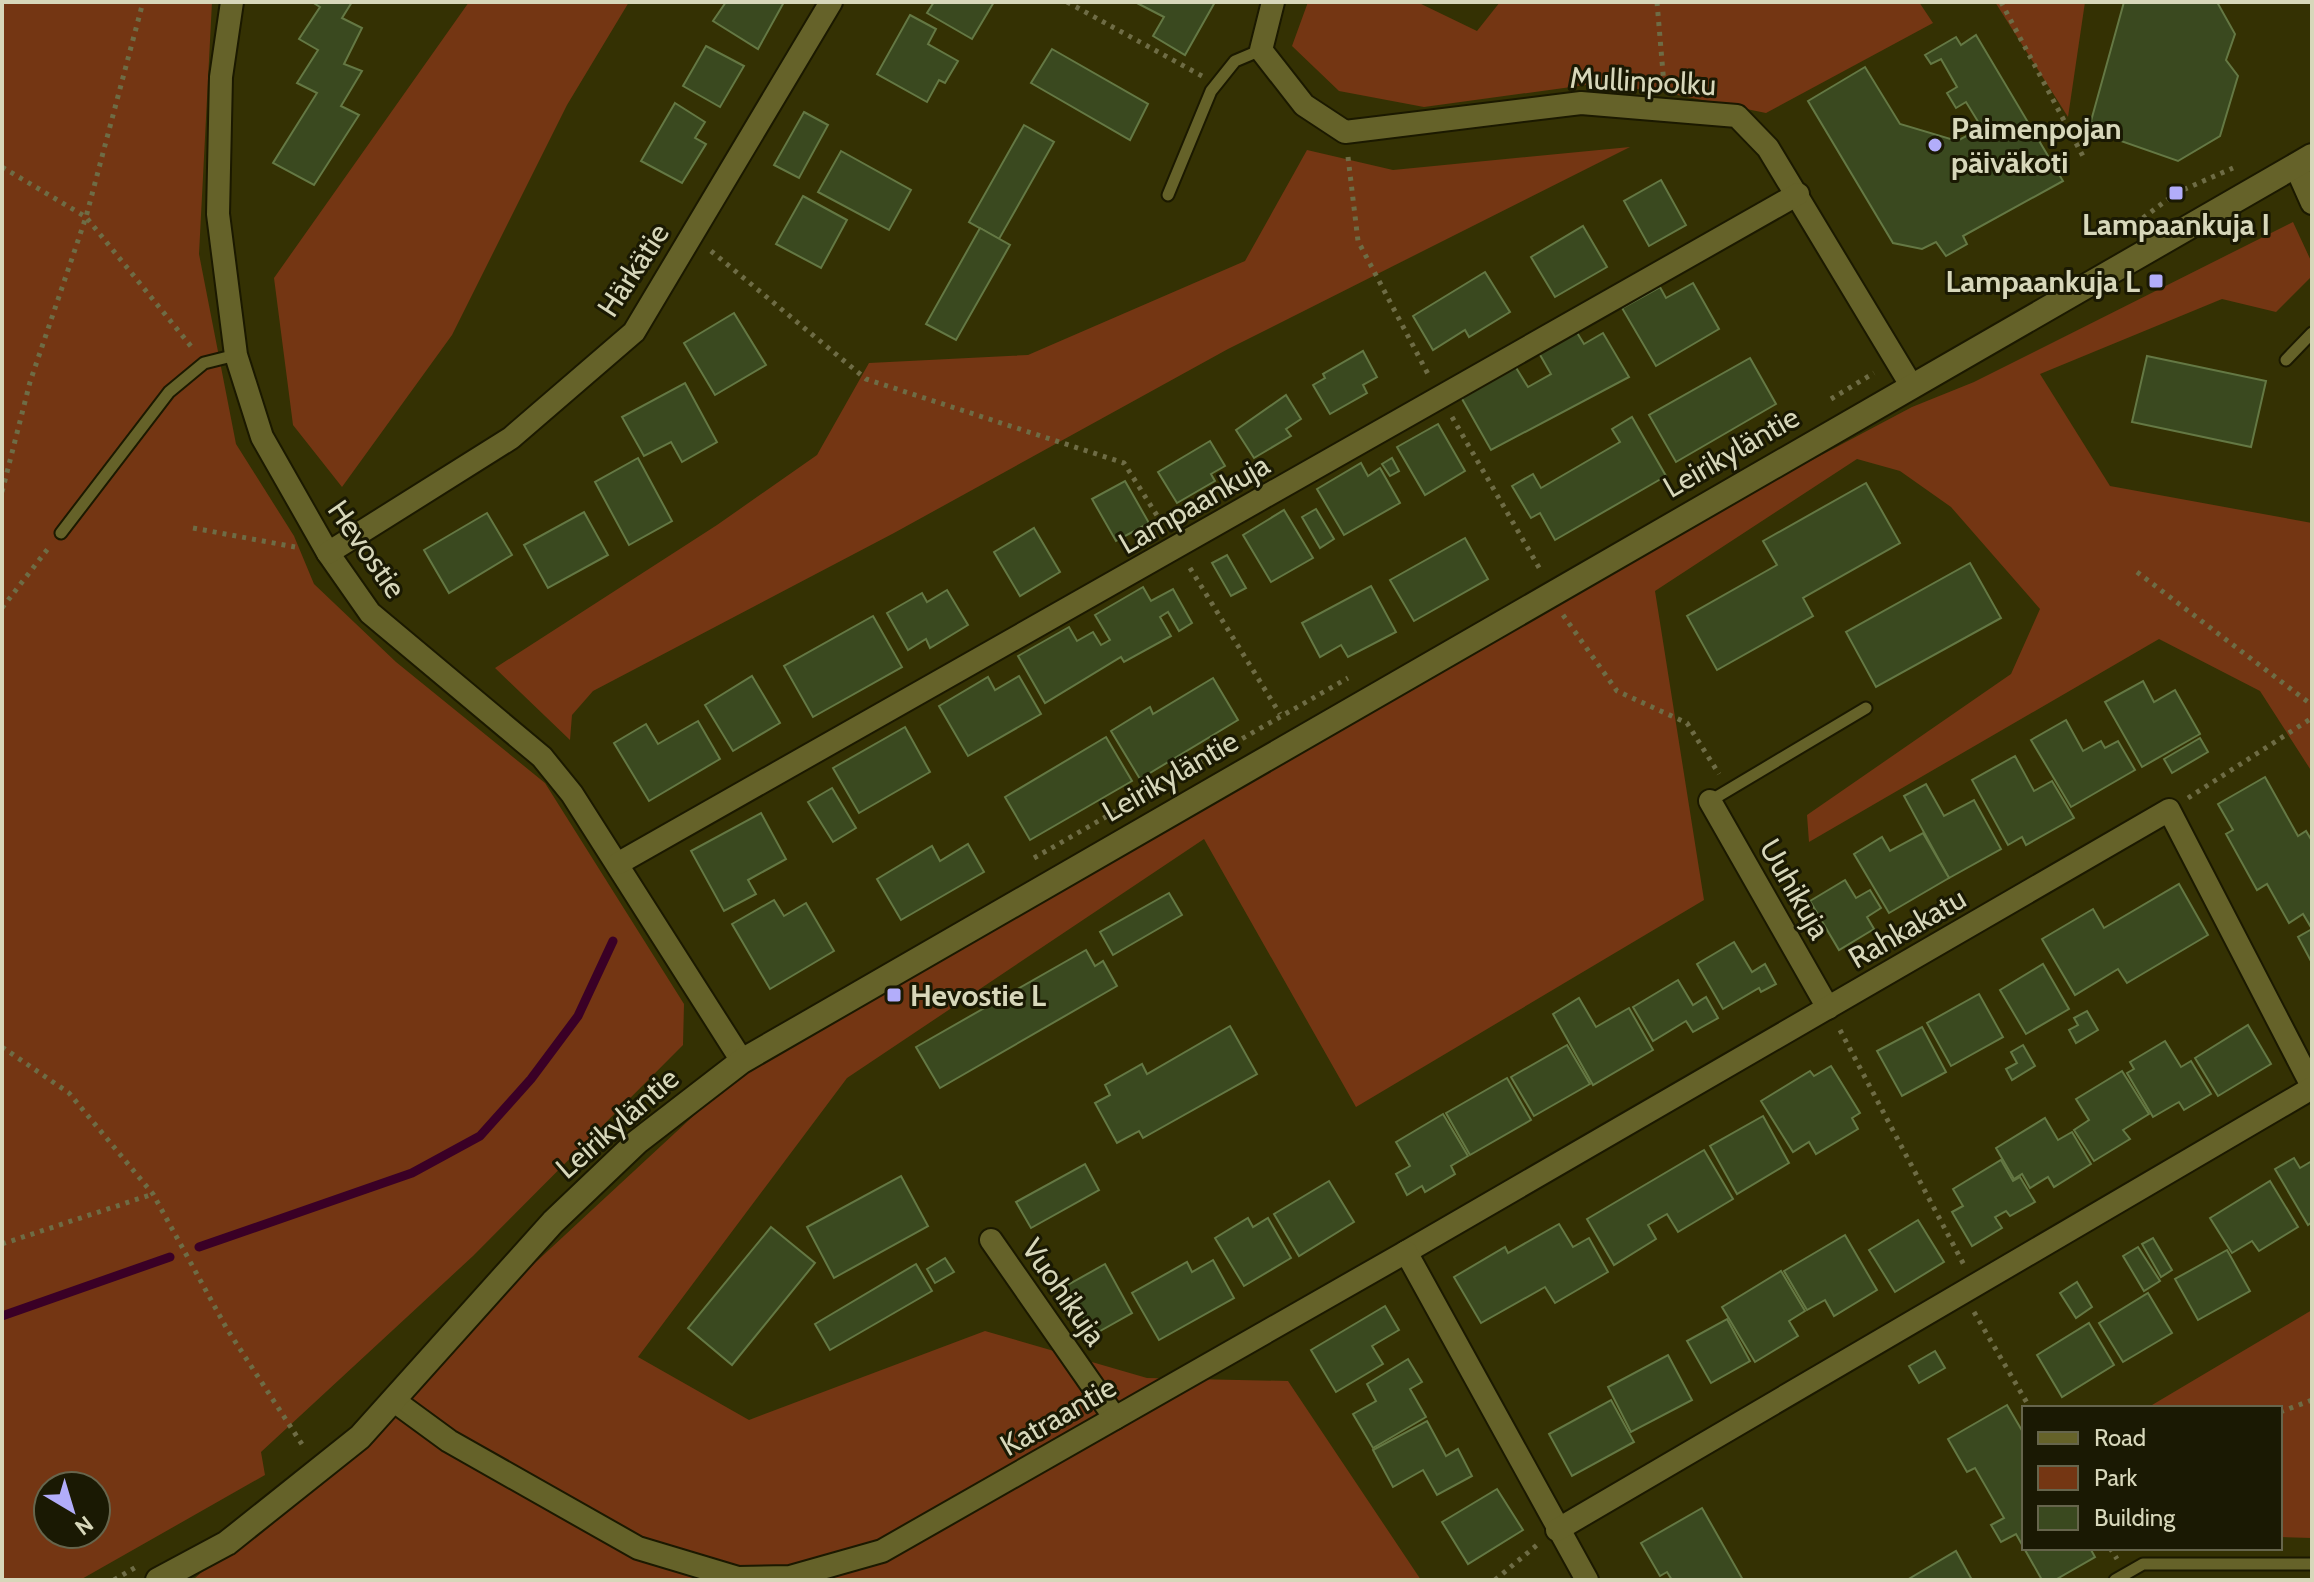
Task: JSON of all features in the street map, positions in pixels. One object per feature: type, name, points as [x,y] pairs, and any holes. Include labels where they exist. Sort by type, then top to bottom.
[{"type":"street","name":"Hevostie","points":[[232,2],[221,77],[218,214],[236,355],[262,437],[328,553],[370,613],[542,757],[572,794],[619,863],[742,1061]]},
{"type":"street","name":"Härkätie","points":[[328,553],[511,438],[634,332],[831,2]]},
{"type":"street","points":[[1273,2],[1261,50],[1304,105],[1345,132]]},
{"type":"street","name":"Mullinpolku","points":[[1345,132],[1581,103],[1737,116],[1768,148],[1798,194],[1911,385]]},
{"type":"street","points":[[2304,161],[2312,203]]},
{"type":"street","name":"Leirikyläntie","points":[[158,1580],[227,1543],[360,1437],[553,1222],[637,1142],[742,1061],[1546,584],[1911,385],[2304,161]]},
{"type":"street","name":"Lampaankuja","points":[[619,863],[1798,194]]},
{"type":"street","name":"Uuhikuja","points":[[1719,795],[1828,1008]]},
{"type":"street","points":[[1557,1530],[2312,1087],[2169,810]]},
{"type":"street","name":"Rahkakatu","points":[[1406,1252],[2169,810]]},
{"type":"street","name":"Vuohikuja","points":[[991,1240],[1115,1418]]},
{"type":"street","points":[[1406,1252],[1587,1580]]},
{"type":"street","name":"Katraantie","points":[[393,1400],[449,1441],[638,1548],[738,1578],[790,1577],[882,1551],[1406,1252]]},
{"type":"lane","points":[[1168,195],[1217,84],[1235,61],[1261,50]]},
{"type":"lane","points":[[2286,360],[2312,333]]},
{"type":"lane","points":[[61,533],[169,392],[204,363],[236,355]]},
{"type":"lane","points":[[1719,795],[1866,708]]},
{"type":"lane","points":[[2115,1580],[2143,1564],[2312,1564]]},
{"type":"path","points":[[2,492],[30,382],[86,217],[143,2]]},
{"type":"path","points":[[1067,2],[1217,84]]},
{"type":"path","points":[[1657,2],[1666,110]]},
{"type":"path","points":[[2001,2],[2085,160]]},
{"type":"path","points":[[1345,132],[1358,241],[1441,398],[1546,584],[1617,691],[1687,723],[1719,795]]},
{"type":"path","points":[[2,167],[86,217],[204,363]]},
{"type":"path","points":[[691,235],[866,379],[1124,463],[1280,714]]},
{"type":"path","points":[[193,528],[328,553]]},
{"type":"path","points":[[2,608],[61,533]]},
{"type":"path","points":[[2137,572],[2312,705]]},
{"type":"path","points":[[2169,810],[2312,718]]},
{"type":"path","points":[[1828,1008],[2029,1406]]},
{"type":"path","points":[[2,1047],[69,1093],[153,1194],[227,1329],[308,1453]]},
{"type":"path","points":[[2,1244],[153,1194]]},
{"type":"path","points":[[2282,1411],[2312,1400]]},
{"type":"path","points":[[1495,1580],[1557,1530]]},
{"type":"green space","points":[[2,2],[212,2],[199,254],[236,444],[294,536],[314,584],[396,662],[545,783],[684,1004],[683,1045],[473,1256],[261,1452],[265,1475],[80,1580],[2,1580]]},
{"type":"green space","points":[[469,2],[629,2],[567,105],[452,335],[342,487],[293,425],[274,278]]},
{"type":"green space","points":[[1308,2],[1417,2],[1477,31],[1500,2],[1919,2],[1933,23],[1766,113],[1663,92],[1593,84],[1424,107],[1339,91],[1292,46]]},
{"type":"green space","points":[[1995,2],[2085,2],[2068,117]]},
{"type":"green space","points":[[1630,147],[1228,349],[894,533],[593,691],[572,715],[570,740],[495,668],[717,525],[817,455],[869,363],[1028,355],[1245,261],[1307,150],[1393,170]]},
{"type":"green space","points":[[2293,222],[2312,263],[2312,276],[2276,312],[2222,299],[2040,374],[2110,486],[2312,523],[2312,772],[2260,691],[2159,639],[1809,842],[1807,815],[2011,674],[2040,609],[1951,507],[1900,471],[1857,459],[1655,591],[1704,900],[1356,1107],[1204,839],[847,1078],[638,1357],[749,1420],[985,1331],[1147,1378],[1288,1381],[1421,1580],[193,1580],[744,1069],[1765,485],[1912,407],[1974,382]]},
{"type":"green space","points":[[2312,1310],[2312,1538],[2282,1537],[2282,1406],[2150,1406]]},
{"type":"building","points":[[312,2],[352,2],[342,18],[362,28],[344,64],[362,71],[341,106],[359,115],[314,185],[273,163],[317,93],[297,83],[318,50],[299,39],[320,7]]},
{"type":"building","points":[[726,2],[784,2],[758,49],[713,21]]},
{"type":"building","points":[[934,2],[994,2],[972,39],[927,13]]},
{"type":"building","points":[[1135,2],[1215,2],[1185,55],[1153,36],[1164,17]]},
{"type":"building","points":[[2124,2],[2217,2],[2235,34],[2226,60],[2238,76],[2220,136],[2178,161],[2098,133],[2091,121]]},
{"type":"building","points":[[910,15],[936,29],[928,44],[958,61],[945,83],[939,80],[927,102],[877,74]]},
{"type":"building","points":[[1976,35],[2063,181],[1963,236],[1967,244],[1946,256],[1936,242],[1922,249],[1893,243],[1808,101],[1865,67],[1900,124],[1957,141],[1982,128],[1966,102],[1956,108],[1947,93],[1957,87],[1941,59],[1931,64],[1925,55],[1956,37],[1961,45]]},
{"type":"building","points":[[706,46],[744,66],[720,107],[683,86]]},
{"type":"building","points":[[1052,49],[1148,104],[1130,140],[1031,83]]},
{"type":"building","points":[[675,103],[705,122],[695,138],[706,144],[682,183],[641,161]]},
{"type":"building","points":[[804,112],[828,125],[799,178],[774,165]]},
{"type":"building","points":[[1024,125],[1054,142],[999,239],[969,222]]},
{"type":"building","points":[[841,151],[911,190],[889,230],[818,192]]},
{"type":"building","points":[[1661,180],[1686,225],[1649,246],[1624,201]]},
{"type":"building","points":[[803,196],[847,220],[821,268],[776,244]]},
{"type":"building","points":[[1583,226],[1607,267],[1555,297],[1531,257]]},
{"type":"building","points":[[980,228],[1010,245],[956,340],[926,324]]},
{"type":"building","points":[[1485,272],[1510,312],[1469,337],[1465,330],[1433,350],[1413,316]]},
{"type":"building","points":[[1693,283],[1719,329],[1656,366],[1622,308],[1660,287],[1666,298]]},
{"type":"building","points":[[734,313],[766,365],[715,395],[684,343]]},
{"type":"building","points":[[1576,331],[1584,344],[1603,333],[1629,377],[1491,450],[1461,397],[1515,366],[1528,387],[1551,374],[1539,353]]},
{"type":"building","points":[[1363,351],[1377,377],[1363,385],[1367,393],[1330,414],[1313,385],[1325,378],[1323,374]]},
{"type":"building","points":[[2147,356],[2266,381],[2251,447],[2132,422]]},
{"type":"building","points":[[1750,358],[1776,404],[1676,462],[1649,415]]},
{"type":"building","points":[[685,383],[717,442],[682,462],[671,442],[644,456],[622,417]]},
{"type":"building","points":[[1286,395],[1301,419],[1286,429],[1291,436],[1254,458],[1236,430]]},
{"type":"building","points":[[1632,417],[1666,476],[1555,540],[1540,513],[1531,518],[1512,486],[1533,474],[1541,488],[1620,442],[1612,429]]},
{"type":"building","points":[[1438,424],[1465,471],[1425,495],[1397,447]]},
{"type":"building","points":[[1210,441],[1225,466],[1211,474],[1215,481],[1177,503],[1158,472]]},
{"type":"building","points":[[638,458],[672,521],[629,545],[595,482]]},
{"type":"building","points":[[1392,458],[1399,471],[1390,476],[1382,464]]},
{"type":"building","points":[[1361,463],[1368,476],[1380,468],[1400,503],[1344,535],[1317,489]]},
{"type":"building","points":[[1125,481],[1149,523],[1116,541],[1092,499]]},
{"type":"building","points":[[1866,483],[1900,543],[1803,598],[1813,616],[1717,670],[1687,616],[1777,565],[1763,541]]},
{"type":"building","points":[[1316,509],[1334,539],[1320,548],[1302,517]]},
{"type":"building","points":[[1284,510],[1313,558],[1271,582],[1243,535]]},
{"type":"building","points":[[584,512],[608,555],[548,588],[524,545]]},
{"type":"building","points":[[487,513],[512,555],[449,593],[424,550]]},
{"type":"building","points":[[1034,528],[1060,572],[1020,596],[994,552]]},
{"type":"building","points":[[1465,538],[1488,579],[1414,621],[1390,580]]},
{"type":"building","points":[[1227,555],[1246,588],[1231,596],[1212,563]]},
{"type":"building","points":[[1970,563],[2001,618],[1876,687],[1846,632]]},
{"type":"building","points":[[1371,586],[1396,632],[1348,657],[1341,645],[1320,657],[1302,623]]},
{"type":"building","points":[[1143,587],[1151,601],[1173,589],[1192,623],[1179,631],[1168,612],[1160,617],[1171,636],[1124,662],[1121,657],[1045,703],[1018,656],[1069,627],[1077,641],[1093,632],[1101,645],[1110,640],[1095,615]]},
{"type":"building","points":[[947,590],[968,625],[930,648],[926,639],[908,650],[887,613],[922,593],[927,602]]},
{"type":"building","points":[[873,616],[902,667],[813,717],[784,666]]},
{"type":"building","points":[[752,676],[780,723],[733,751],[705,705]]},
{"type":"building","points":[[1019,676],[1041,714],[968,756],[939,706],[988,677],[995,690]]},
{"type":"building","points":[[1213,678],[1238,720],[1140,779],[1111,731],[1150,707],[1153,714]]},
{"type":"building","points":[[2143,681],[2154,702],[2175,690],[2200,734],[2142,767],[2105,702]]},
{"type":"building","points":[[2066,720],[2083,751],[2101,741],[2105,748],[2118,741],[2135,770],[2071,807],[2031,740]]},
{"type":"building","points":[[698,721],[720,759],[649,801],[614,743],[646,724],[658,744]]},
{"type":"building","points":[[905,727],[930,772],[859,813],[833,768]]},
{"type":"building","points":[[1106,737],[1132,781],[1030,840],[1005,797]]},
{"type":"building","points":[[2200,738],[2208,752],[2172,773],[2164,759]]},
{"type":"building","points":[[2015,756],[2034,791],[2052,781],[2074,818],[2026,845],[2022,837],[2008,845],[1972,780]]},
{"type":"building","points":[[2265,777],[2298,836],[2306,831],[2312,841],[2312,929],[2303,914],[2289,923],[2267,884],[2257,890],[2226,834],[2233,830],[2218,804]]},
{"type":"building","points":[[1926,784],[1944,816],[1974,800],[2001,849],[1949,878],[1904,796]]},
{"type":"building","points":[[832,788],[856,828],[833,842],[808,802]]},
{"type":"building","points":[[761,813],[786,859],[748,880],[756,894],[724,911],[691,851]]},
{"type":"building","points":[[1923,833],[1949,878],[1889,913],[1854,854],[1882,837],[1890,851]]},
{"type":"building","points":[[968,844],[984,872],[901,920],[877,879],[932,846],[940,861]]},
{"type":"building","points":[[1845,880],[1856,898],[1870,890],[1881,908],[1867,917],[1874,929],[1839,950],[1810,901]]},
{"type":"building","points":[[2179,884],[2208,935],[2127,983],[2118,969],[2075,995],[2042,939],[2093,909],[2104,928]]},
{"type":"building","points":[[1169,893],[1182,915],[1113,955],[1100,932]]},
{"type":"building","points":[[774,900],[784,916],[806,903],[834,951],[770,989],[732,924]]},
{"type":"building","points":[[2312,929],[2312,963],[2298,937]]},
{"type":"building","points":[[1734,942],[1752,972],[1765,964],[1776,984],[1761,992],[1759,988],[1723,1009],[1697,964]]},
{"type":"building","points":[[1086,950],[1095,966],[1103,961],[1117,986],[940,1088],[916,1047]]},
{"type":"building","points":[[2043,964],[2069,1009],[2026,1034],[2000,990]]},
{"type":"building","points":[[1678,980],[1693,1005],[1706,997],[1718,1018],[1693,1032],[1686,1021],[1653,1041],[1633,1007]]},
{"type":"building","points":[[1979,994],[2003,1037],[1951,1066],[1927,1023]]},
{"type":"building","points":[[1579,998],[1596,1027],[1629,1008],[1653,1050],[1593,1085],[1553,1014]]},
{"type":"building","points":[[2087,1011],[2098,1030],[2076,1043],[2069,1030],[2078,1025],[2074,1018]]},
{"type":"building","points":[[2248,1025],[2271,1064],[2218,1096],[2195,1058]]},
{"type":"building","points":[[1230,1026],[1257,1074],[1143,1138],[1139,1131],[1117,1143],[1095,1103],[1110,1095],[1105,1085],[1142,1064],[1147,1074]]},
{"type":"building","points":[[1922,1027],[1946,1072],[1902,1096],[1877,1051]]},
{"type":"building","points":[[2165,1041],[2181,1067],[2191,1061],[2211,1094],[2184,1110],[2179,1102],[2153,1117],[2127,1073],[2134,1069],[2130,1062]]},
{"type":"building","points":[[1567,1045],[1590,1084],[1534,1116],[1511,1077]]},
{"type":"building","points":[[2023,1045],[2035,1066],[2012,1080],[2006,1069],[2017,1063],[2011,1052]]},
{"type":"building","points":[[1831,1066],[1860,1113],[1852,1118],[1858,1129],[1816,1154],[1809,1142],[1793,1152],[1761,1101],[1810,1071],[1814,1076]]},
{"type":"building","points":[[2122,1071],[2149,1114],[2123,1130],[2130,1139],[2094,1161],[2074,1130],[2089,1120],[2076,1099]]},
{"type":"building","points":[[1507,1078],[1531,1120],[1470,1155],[1446,1113]]},
{"type":"building","points":[[1443,1114],[1468,1156],[1451,1166],[1455,1174],[1425,1192],[1422,1186],[1407,1195],[1396,1174],[1410,1166],[1396,1142]]},
{"type":"building","points":[[1763,1116],[1789,1163],[1737,1194],[1710,1146]]},
{"type":"building","points":[[2045,1118],[2058,1140],[2072,1132],[2091,1164],[2054,1187],[2048,1177],[2030,1188],[2022,1174],[2014,1179],[1996,1148]]},
{"type":"building","points":[[1704,1150],[1733,1199],[1678,1232],[1667,1214],[1648,1225],[1656,1239],[1614,1265],[1587,1219]]},
{"type":"building","points":[[2294,1158],[2300,1168],[2312,1161],[2312,1222],[2308,1225],[2275,1169]]},
{"type":"building","points":[[2001,1160],[2013,1181],[2020,1177],[2035,1202],[2010,1216],[2006,1211],[1995,1217],[2002,1228],[1972,1246],[1952,1212],[1963,1206],[1953,1189]]},
{"type":"building","points":[[1085,1164],[1099,1190],[1031,1228],[1016,1202]]},
{"type":"building","points":[[901,1176],[928,1226],[834,1278],[807,1227]]},
{"type":"building","points":[[1329,1181],[1354,1222],[1299,1256],[1274,1214]]},
{"type":"building","points":[[2270,1181],[2298,1227],[2259,1251],[2252,1241],[2232,1253],[2210,1218]]},
{"type":"building","points":[[1248,1218],[1253,1227],[1268,1218],[1291,1258],[1244,1286],[1215,1238]]},
{"type":"building","points":[[1918,1220],[1944,1262],[1895,1292],[1869,1250]]},
{"type":"building","points":[[1559,1224],[1573,1247],[1589,1238],[1608,1272],[1555,1303],[1545,1287],[1481,1323],[1454,1277],[1505,1247],[1508,1253]]},
{"type":"building","points":[[771,1227],[815,1263],[732,1365],[688,1328]]},
{"type":"building","points":[[1845,1235],[1877,1290],[1834,1316],[1825,1300],[1807,1310],[1784,1271]]},
{"type":"building","points":[[2153,1238],[2172,1270],[2161,1277],[2142,1244]]},
{"type":"building","points":[[2138,1247],[2160,1281],[2144,1291],[2123,1256]]},
{"type":"building","points":[[2227,1250],[2250,1291],[2198,1320],[2175,1279]]},
{"type":"building","points":[[945,1258],[954,1272],[935,1283],[927,1269]]},
{"type":"building","points":[[1213,1260],[1234,1298],[1159,1340],[1132,1293],[1187,1262],[1192,1272]]},
{"type":"building","points":[[916,1264],[932,1291],[830,1350],[815,1324]]},
{"type":"building","points":[[1105,1264],[1132,1313],[1093,1335],[1066,1286]]},
{"type":"building","points":[[1781,1271],[1805,1311],[1789,1321],[1798,1336],[1755,1362],[1722,1307]]},
{"type":"building","points":[[2077,1282],[2092,1307],[2076,1318],[2060,1293]]},
{"type":"building","points":[[2148,1293],[2172,1333],[2123,1362],[2099,1323]]},
{"type":"building","points":[[1385,1306],[1399,1330],[1372,1346],[1383,1364],[1336,1392],[1311,1350]]},
{"type":"building","points":[[1727,1319],[1750,1361],[1711,1383],[1687,1341]]},
{"type":"building","points":[[2089,1323],[2114,1365],[2062,1397],[2037,1355]]},
{"type":"building","points":[[1935,1351],[1945,1368],[1919,1383],[1909,1366]]},
{"type":"building","points":[[1668,1355],[1692,1400],[1631,1432],[1608,1387]]},
{"type":"building","points":[[1408,1359],[1422,1382],[1410,1389],[1426,1417],[1373,1448],[1353,1414],[1376,1401],[1367,1384]]},
{"type":"building","points":[[1611,1400],[1634,1442],[1572,1476],[1549,1434]]},
{"type":"building","points":[[2007,1405],[2022,1431],[2022,1545],[2016,1534],[2001,1542],[1991,1525],[2004,1518],[1975,1468],[1967,1472],[1948,1439]]},
{"type":"building","points":[[1427,1421],[1446,1456],[1458,1449],[1472,1476],[1437,1495],[1423,1470],[1393,1487],[1373,1450]]},
{"type":"building","points":[[1497,1489],[1523,1530],[1468,1564],[1442,1522]]},
{"type":"building","points":[[1702,1508],[1743,1580],[1672,1580],[1667,1572],[1660,1576],[1641,1543]]},
{"type":"building","points":[[2025,1550],[2091,1550],[2095,1557],[2055,1580],[2042,1580]]},
{"type":"building","points":[[1956,1551],[1972,1580],[1907,1580]]},
{"type":"waterway","points":[[199,1247],[412,1173],[480,1136],[531,1079],[578,1016],[613,941]]},
{"type":"waterway","points":[[2,1316],[170,1257]]},
{"type":"place","name":"Paimenpojan päiväkoti","points":[[1935,145]]},
{"type":"place","name":"Lampaankuja I","points":[[2176,193]]},
{"type":"place","name":"Lampaankuja L","points":[[2156,281]]},
{"type":"place","name":"Hevostie L","points":[[894,995]]}]
